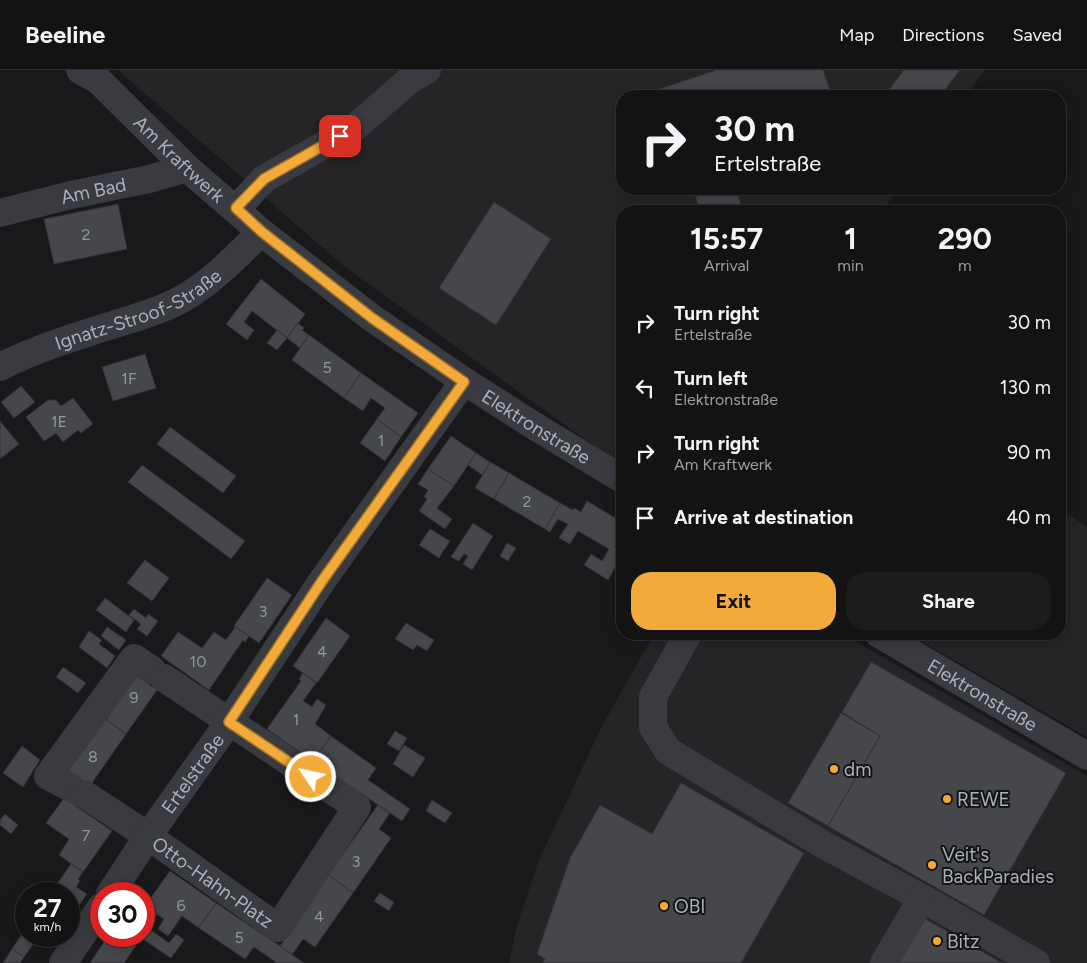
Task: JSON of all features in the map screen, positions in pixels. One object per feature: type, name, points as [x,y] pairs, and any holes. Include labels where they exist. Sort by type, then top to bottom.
[{"type":"street","name":"Am Kraftwerk","points":[[80,70],[98,80],[187,168],[236,208],[264,179],[354,128],[411,79],[427,70]]},
{"type":"street","name":"Am Bad","points":[[0,214],[70,195],[149,179],[187,168]]},
{"type":"street","name":"Elektronstraße","points":[[236,208],[262,232],[372,318],[464,382],[616,475]]},
{"type":"street","name":"Ignatz-Stroof-Straße","points":[[0,367],[55,343],[177,302],[208,282],[262,232]]},
{"type":"street","name":"Ertelstraße","points":[[118,882],[229,722],[322,581],[464,382]]},
{"type":"street","points":[[685,640],[653,697],[653,727],[668,751],[824,845],[1036,963]]},
{"type":"street","name":"Elektronstraße","points":[[889,640],[1087,756]]},
{"type":"street","name":"Otto-Hahn-Platz","points":[[134,658],[229,722],[357,808],[278,928],[148,836],[78,791],[48,776],[134,658]]},
{"type":"street","points":[[884,963],[922,898]]},
{"type":"street","points":[[64,963],[90,924]]},
{"type":"shaded area","points":[[118,70],[985,70],[970,90],[616,90],[616,195],[894,195],[886,205],[616,205],[616,462],[345,267]]},
{"type":"shaded area","points":[[1066,513],[1087,527],[1087,737],[919,640],[1066,640]]},
{"type":"shaded area","points":[[651,640],[853,640],[1087,776],[1087,963],[509,963],[517,925],[538,862],[602,726]]},
{"type":"building","points":[[717,70],[823,70],[830,90],[656,90]]},
{"type":"building","points":[[904,70],[960,70],[945,90],[889,90]]},
{"type":"building","points":[[695,195],[738,195],[741,205],[698,205]]},
{"type":"building","points":[[494,202],[551,239],[496,325],[439,288]]},
{"type":"building","points":[[118,204],[127,249],[54,264],[44,219]]},
{"type":"building","points":[[261,279],[305,314],[287,338],[252,311],[244,322],[254,330],[247,340],[226,324]]},
{"type":"building","points":[[298,323],[304,328],[302,330],[309,335],[300,348],[287,338]]},
{"type":"building","points":[[277,330],[287,338],[277,350],[267,343]]},
{"type":"building","points":[[309,335],[361,373],[344,398],[292,360]]},
{"type":"building","points":[[145,354],[156,388],[113,401],[102,367]]},
{"type":"building","points":[[361,373],[418,413],[401,437],[377,419],[385,408],[371,398],[363,411],[344,398]]},
{"type":"building","points":[[21,386],[35,402],[14,418],[1,402]]},
{"type":"building","points":[[73,398],[93,424],[81,433],[78,430],[63,442],[56,433],[44,441],[26,417],[48,400],[56,400],[61,406]]},
{"type":"building","points":[[377,419],[401,437],[385,461],[360,443]]},
{"type":"building","points":[[0,421],[19,444],[0,459]]},
{"type":"building","points":[[170,427],[236,476],[223,493],[157,444]]},
{"type":"building","points":[[451,436],[476,453],[454,486],[428,469]]},
{"type":"building","points":[[476,453],[490,462],[482,475],[468,465]]},
{"type":"building","points":[[490,462],[509,473],[494,499],[475,488]]},
{"type":"building","points":[[142,465],[245,541],[231,559],[128,482]]},
{"type":"building","points":[[428,469],[454,486],[437,508],[452,519],[445,529],[419,511],[427,499],[424,497],[428,490],[418,484]]},
{"type":"building","points":[[509,473],[560,503],[545,529],[494,499]]},
{"type":"building","points":[[587,501],[616,518],[616,566],[608,580],[584,565],[591,554],[602,561],[609,549],[578,531],[570,544],[559,538],[568,524],[558,519],[550,532],[545,529],[560,503],[581,512]]},
{"type":"building","points":[[473,523],[493,536],[472,570],[463,564],[468,556],[464,554],[459,561],[451,557]]},
{"type":"building","points":[[430,529],[450,541],[439,558],[419,545]]},
{"type":"building","points":[[507,543],[516,548],[508,561],[500,556]]},
{"type":"building","points":[[145,560],[169,578],[152,601],[127,583]]},
{"type":"building","points":[[267,578],[292,595],[259,643],[234,626]]},
{"type":"building","points":[[105,598],[134,620],[126,632],[96,610]]},
{"type":"building","points":[[134,609],[146,618],[148,614],[158,621],[147,636],[137,629],[141,624],[129,615]]},
{"type":"building","points":[[326,618],[350,636],[317,683],[293,666]]},
{"type":"building","points":[[406,623],[434,640],[427,651],[417,645],[413,650],[395,639]]},
{"type":"building","points":[[107,627],[126,640],[119,650],[101,636]]},
{"type":"building","points":[[235,627],[249,636],[245,642],[243,640],[209,690],[161,656],[178,632],[202,648],[214,632],[226,640]]},
{"type":"building","points":[[89,631],[102,640],[99,644],[115,656],[107,668],[79,647]]},
{"type":"building","name":"REWE","points":[[871,662],[1066,773],[984,915],[828,826],[880,736],[842,712]]},
{"type":"building","points":[[63,667],[86,683],[78,693],[56,677]]},
{"type":"building","points":[[132,672],[157,690],[126,734],[102,716]]},
{"type":"building","points":[[303,673],[316,683],[303,701],[312,707],[317,699],[326,705],[315,724],[331,736],[313,761],[267,729],[301,681],[299,679]]},
{"type":"building","name":"dm","points":[[841,713],[880,736],[828,826],[788,803]]},
{"type":"building","points":[[102,716],[126,734],[76,806],[64,798],[63,774]]},
{"type":"building","points":[[395,731],[407,738],[399,751],[387,744]]},
{"type":"building","points":[[331,736],[376,768],[368,780],[410,809],[402,821],[313,761]]},
{"type":"building","points":[[404,745],[425,758],[413,777],[393,764]]},
{"type":"building","points":[[22,746],[40,760],[23,787],[3,773]]},
{"type":"building","name":"OBI","points":[[681,783],[804,853],[741,963],[543,963],[545,959],[537,954],[570,858],[600,805],[652,834]]},
{"type":"building","points":[[64,798],[112,831],[83,872],[59,855],[69,839],[46,823]]},
{"type":"building","points":[[432,800],[452,813],[445,823],[426,811]]},
{"type":"building","points":[[378,805],[390,813],[379,829],[391,838],[353,893],[328,875]]},
{"type":"building","points":[[5,814],[18,825],[11,834],[0,825],[0,820]]},
{"type":"building","points":[[71,864],[83,872],[78,879],[79,882],[58,882]]},
{"type":"building","points":[[170,871],[216,903],[199,928],[182,916],[168,936],[158,929],[164,919],[155,913],[155,892]]},
{"type":"building","points":[[328,875],[353,893],[315,947],[303,939],[292,955],[280,946]]},
{"type":"building","points":[[80,890],[87,894],[80,904]]},
{"type":"building","points":[[380,893],[394,902],[389,911],[374,901]]},
{"type":"building","points":[[216,903],[304,963],[277,963],[254,947],[245,959],[199,928]]},
{"type":"building","name":"Bitz","points":[[924,918],[1002,963],[899,963]]},
{"type":"building","points":[[155,933],[169,943],[176,934],[184,940],[171,958],[154,947]]},
{"type":"building","points":[[15,944],[15,947],[31,947],[24,957],[12,949]]},
{"type":"building","points":[[101,947],[135,947],[124,963],[90,963]]},
{"type":"building","points":[[12,949],[24,957],[20,963],[3,963]]},
{"type":"place","name":"dm","points":[[834,769]]},
{"type":"place","name":"REWE","points":[[947,799]]},
{"type":"place","name":"Veit's BackParadies","points":[[932,865]]},
{"type":"place","name":"OBI","points":[[664,906]]},
{"type":"place","name":"Bitz","points":[[937,941]]},
{"type":"route","points":[[311,777],[229,722],[322,581],[464,382],[372,318],[262,232],[236,208],[264,179],[340,136]]}]
